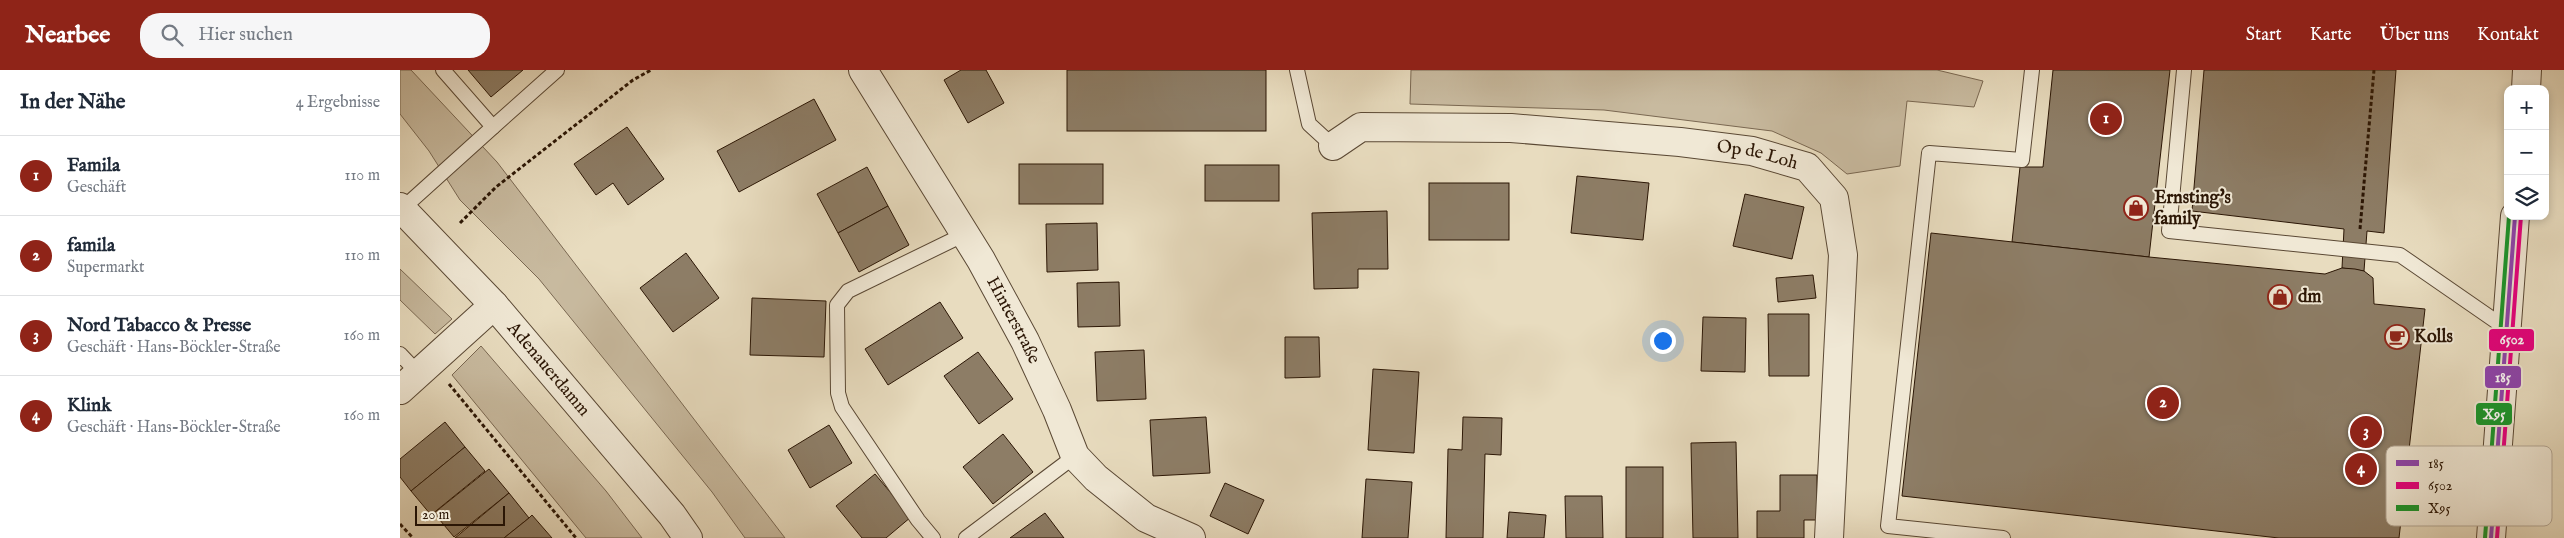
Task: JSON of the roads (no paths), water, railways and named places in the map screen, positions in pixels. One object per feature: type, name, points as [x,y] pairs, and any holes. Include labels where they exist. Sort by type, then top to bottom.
[{"type":"street","name":"Hinterstraße","points":[[863,70],[965,234],[1025,341],[1057,410],[1075,456],[1096,478],[1146,518],[1191,538]]},
{"type":"street","points":[[2526,85],[2527,70]]},
{"type":"street","name":"Op de Loh","points":[[1333,146],[1361,127],[1511,128],[1680,142],[1752,151],[1807,167],[1834,198],[1843,255],[1829,538]]},
{"type":"street","name":"Adenauerdamm","points":[[401,208],[494,305],[672,515],[688,538]]},
{"type":"street","points":[[2498,446],[2515,220]]},
{"type":"street","points":[[412,370],[494,305]]},
{"type":"lane","points":[[443,70],[493,127]]},
{"type":"lane","points":[[401,208],[557,70]]},
{"type":"lane","points":[[1297,70],[1310,124],[1333,146]]},
{"type":"lane","points":[[2003,538],[1888,526],[1929,153],[2022,160],[2032,70]]},
{"type":"lane","points":[[2184,70],[2168,231],[2358,249],[2400,255],[2507,329]]},
{"type":"lane","points":[[933,538],[918,520],[842,407],[838,393],[837,305],[848,291],[965,234]]},
{"type":"lane","points":[[966,538],[1075,456]]},
{"type":"place","name":"Famila","points":[[2106,119]]},
{"type":"place","name":"Ernsting's family","points":[[2136,208]]},
{"type":"place","name":"dm","points":[[2280,297]]},
{"type":"place","name":"Kolls","points":[[2397,337]]},
{"type":"place","name":"famila","points":[[2163,403]]},
{"type":"place","name":"Nord Tabacco & Presse","points":[[2366,432]]},
{"type":"place","name":"Klink","points":[[2361,469]]}]
